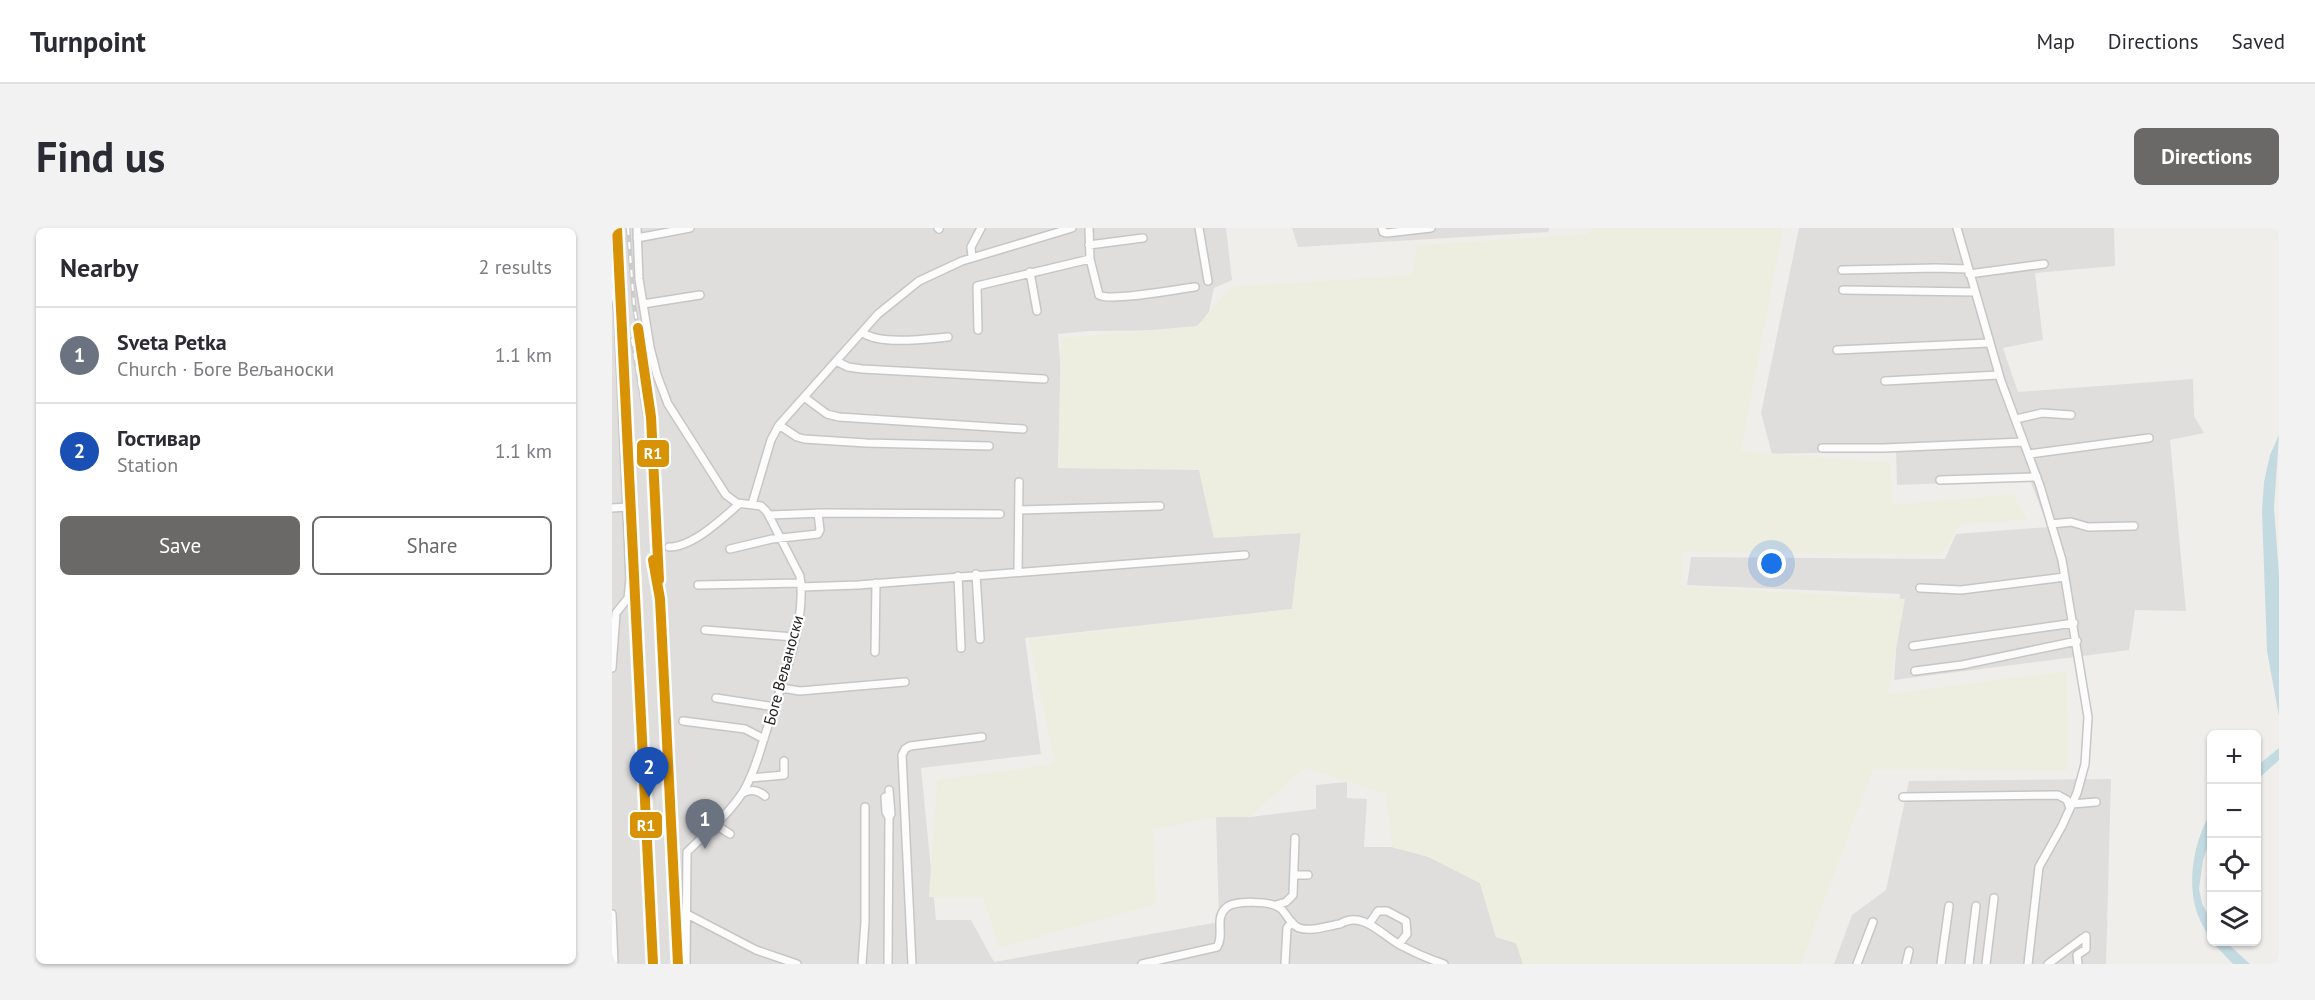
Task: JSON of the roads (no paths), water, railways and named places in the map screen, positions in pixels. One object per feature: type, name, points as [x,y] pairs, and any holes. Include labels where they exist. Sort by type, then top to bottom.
[{"type":"street","points":[[637,228],[639,279],[651,356],[668,404],[718,487],[731,500],[739,504],[760,506],[769,515],[800,576],[801,585]]},
{"type":"street","points":[[638,238],[690,228]]},
{"type":"street","points":[[972,258],[971,248],[981,228]]},
{"type":"street","points":[[752,504],[771,440],[778,425],[878,314],[919,281],[972,258],[1072,228]]},
{"type":"street","points":[[1089,228],[1090,259],[1099,295],[1105,298],[1195,287]]},
{"type":"street","points":[[1199,228],[1208,281]]},
{"type":"street","points":[[1382,228],[1383,232],[1387,233],[1431,228]]},
{"type":"street","points":[[1956,228],[1999,375],[2029,454],[2051,524],[2074,623],[2088,717],[2085,764],[2071,806],[2039,867],[2028,964]]},
{"type":"street","points":[[1089,245],[1143,238]]},
{"type":"street","points":[[978,330],[977,286],[1090,259]]},
{"type":"street","points":[[1842,270],[1936,268],[1969,272],[2044,264]]},
{"type":"street","points":[[1030,272],[1036,311]]},
{"type":"street","points":[[1842,290],[1974,292]]},
{"type":"street","points":[[612,292],[618,313],[629,593],[625,604],[614,616],[612,668]]},
{"type":"street","points":[[643,304],[700,295]]},
{"type":"street","points":[[863,333],[870,338],[882,339],[948,337]]},
{"type":"street","points":[[1837,350],[1989,343]]},
{"type":"street","points":[[836,361],[848,367],[862,369],[1044,379]]},
{"type":"street","points":[[1885,381],[1999,375]]},
{"type":"street","points":[[804,397],[827,414]]},
{"type":"street","points":[[816,411],[827,414],[1023,429]]},
{"type":"street","points":[[2016,420],[2042,413],[2071,415]]},
{"type":"street","points":[[778,425],[804,439],[989,446]]},
{"type":"street","points":[[2029,454],[2149,438]]},
{"type":"street","points":[[1822,448],[1884,448],[2023,442]]},
{"type":"street","points":[[1940,480],[2037,477]]},
{"type":"street","points":[[1018,572],[1019,482]]},
{"type":"street","points":[[669,547],[679,546],[694,538],[728,515],[739,504]]},
{"type":"street","points":[[1019,510],[1160,506]]},
{"type":"street","points":[[612,508],[627,507]]},
{"type":"street","points":[[730,549],[780,538],[818,534],[820,530],[818,513]]},
{"type":"street","points":[[769,515],[1000,513]]},
{"type":"street","points":[[2051,524],[2071,522],[2088,526],[2134,526]]},
{"type":"street","points":[[698,585],[876,583],[1245,555]]},
{"type":"street","points":[[976,574],[980,639]]},
{"type":"street","points":[[958,576],[961,648]]},
{"type":"street","points":[[1920,588],[1961,590],[2065,577]]},
{"type":"street","points":[[875,652],[876,583]]},
{"type":"street","name":"Боге Вељаноски","points":[[686,964],[687,852],[716,825],[742,793],[750,778],[781,687],[794,637],[801,585]]},
{"type":"street","points":[[1913,646],[2074,623]]},
{"type":"street","points":[[705,630],[794,637]]},
{"type":"street","points":[[1915,672],[1962,665],[2077,641]]},
{"type":"street","points":[[781,687],[800,691],[905,682]]},
{"type":"street","points":[[716,698],[775,707]]},
{"type":"street","points":[[683,721],[745,729],[764,739]]},
{"type":"street","points":[[912,964],[902,755],[910,746],[982,737]]},
{"type":"street","points":[[750,778],[784,775],[784,761]]},
{"type":"street","points":[[742,793],[747,790],[760,792],[765,796]]},
{"type":"street","points":[[887,794],[886,812],[889,817],[888,964]]},
{"type":"street","points":[[1903,797],[2058,795],[2067,800],[2071,806]]},
{"type":"street","points":[[2071,806],[2096,802]]},
{"type":"street","points":[[862,964],[865,922],[865,807]]},
{"type":"street","points":[[716,825],[730,834]]},
{"type":"street","points":[[1142,964],[1217,947],[1221,936],[1220,919],[1228,906],[1248,903],[1275,905],[1286,902],[1293,895],[1295,838]]},
{"type":"street","points":[[1294,875],[1308,875]]},
{"type":"street","points":[[1986,964],[1994,898]]},
{"type":"street","points":[[1275,905],[1283,910],[1298,927],[1309,929],[1344,922],[1370,924],[1399,944],[1444,964]]},
{"type":"street","points":[[1941,964],[1949,906]]},
{"type":"street","points":[[1969,964],[1977,906]]},
{"type":"street","points":[[1370,924],[1378,911],[1387,911],[1406,921],[1407,934],[1399,944]]},
{"type":"street","points":[[685,913],[756,950],[797,964]]},
{"type":"street","points":[[612,914],[614,964]]},
{"type":"street","points":[[1285,964],[1287,928],[1292,922]]},
{"type":"street","points":[[1857,964],[1873,922]]},
{"type":"street","points":[[2048,964],[2085,937],[2086,949],[2077,955],[2078,964]]},
{"type":"street","points":[[1906,964],[1909,951]]},
{"type":"water","points":[[2279,435],[2274,508],[2279,574],[2279,716],[2267,651],[2262,511],[2264,482],[2270,455]]},
{"type":"water","points":[[2279,748],[2279,760],[2261,776],[2261,763]]},
{"type":"water","points":[[2207,820],[2207,848],[2199,889],[2207,914],[2207,934],[2195,907],[2192,880],[2196,851]]},
{"type":"water","points":[[2216,946],[2230,946],[2250,964],[2233,964]]},
{"type":"railway","points":[[617,228],[653,964]]},
{"type":"railway","points":[[628,228],[634,305],[641,348]]},
{"type":"railway","points":[[632,339],[647,429],[674,964]]},
{"type":"place","name":"Гостивар","points":[[649,797]]},
{"type":"place","name":"Sveta Petka","points":[[705,849]]}]
